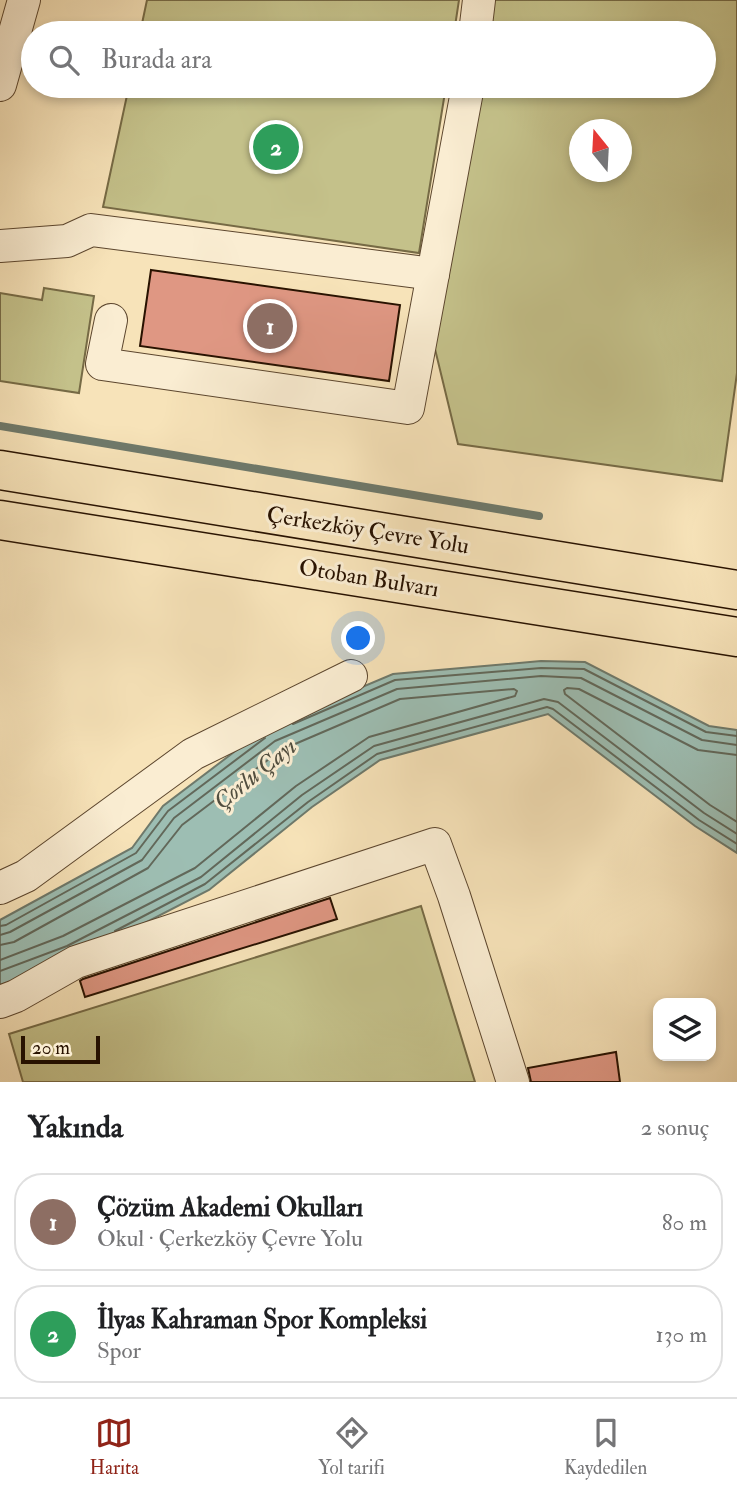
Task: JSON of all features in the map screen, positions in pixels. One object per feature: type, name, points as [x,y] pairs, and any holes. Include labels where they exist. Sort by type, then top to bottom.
[{"type":"highway","name":"Çerkezköy Çevre Yolu","points":[[0,470],[737,590]]},
{"type":"highway","name":"Otoban Bulvarı","points":[[0,520],[737,637]]},
{"type":"lane","points":[[0,85],[24,0]]},
{"type":"lane","points":[[476,21],[479,0]]},
{"type":"lane","points":[[111,320],[103,364],[408,408],[466,98]]},
{"type":"lane","points":[[0,246],[67,241],[91,230],[433,274]]},
{"type":"lane","points":[[0,888],[26,876],[193,754],[351,676]]},
{"type":"lane","points":[[0,1002],[16,996],[76,962],[435,844],[513,1082]]},
{"type":"shaded area","points":[[147,0],[459,0],[456,21],[143,21]]},
{"type":"shaded area","points":[[483,0],[737,0],[737,373],[722,481],[458,444],[434,345],[469,98],[716,98],[716,21],[480,21]]},
{"type":"shaded area","points":[[126,98],[444,98],[419,253],[103,207]]},
{"type":"shaded area","points":[[44,288],[94,296],[79,393],[0,381],[0,293],[42,300]]},
{"type":"shaded area","points":[[421,906],[475,1082],[23,1082],[9,1034]]},
{"type":"water","name":"Çorlu Çayı","points":[[541,661],[585,662],[709,726],[737,730],[737,853],[695,826],[548,714],[380,760],[312,807],[209,890],[73,960],[0,988],[0,920],[132,848],[163,806],[267,727],[393,674]]},
{"type":"building","points":[[151,270],[400,305],[389,381],[140,346]]},
{"type":"building","points":[[330,898],[337,919],[85,997],[80,981],[83,979]]},
{"type":"building","points":[[616,1052],[620,1082],[531,1082],[528,1068]]},
{"type":"waterway","points":[[0,426],[539,516]]},
{"type":"place","name":"İlyas Kahraman Spor Kompleksi","points":[[276,147]]},
{"type":"place","name":"Çözüm Akademi Okulları","points":[[270,326]]}]
